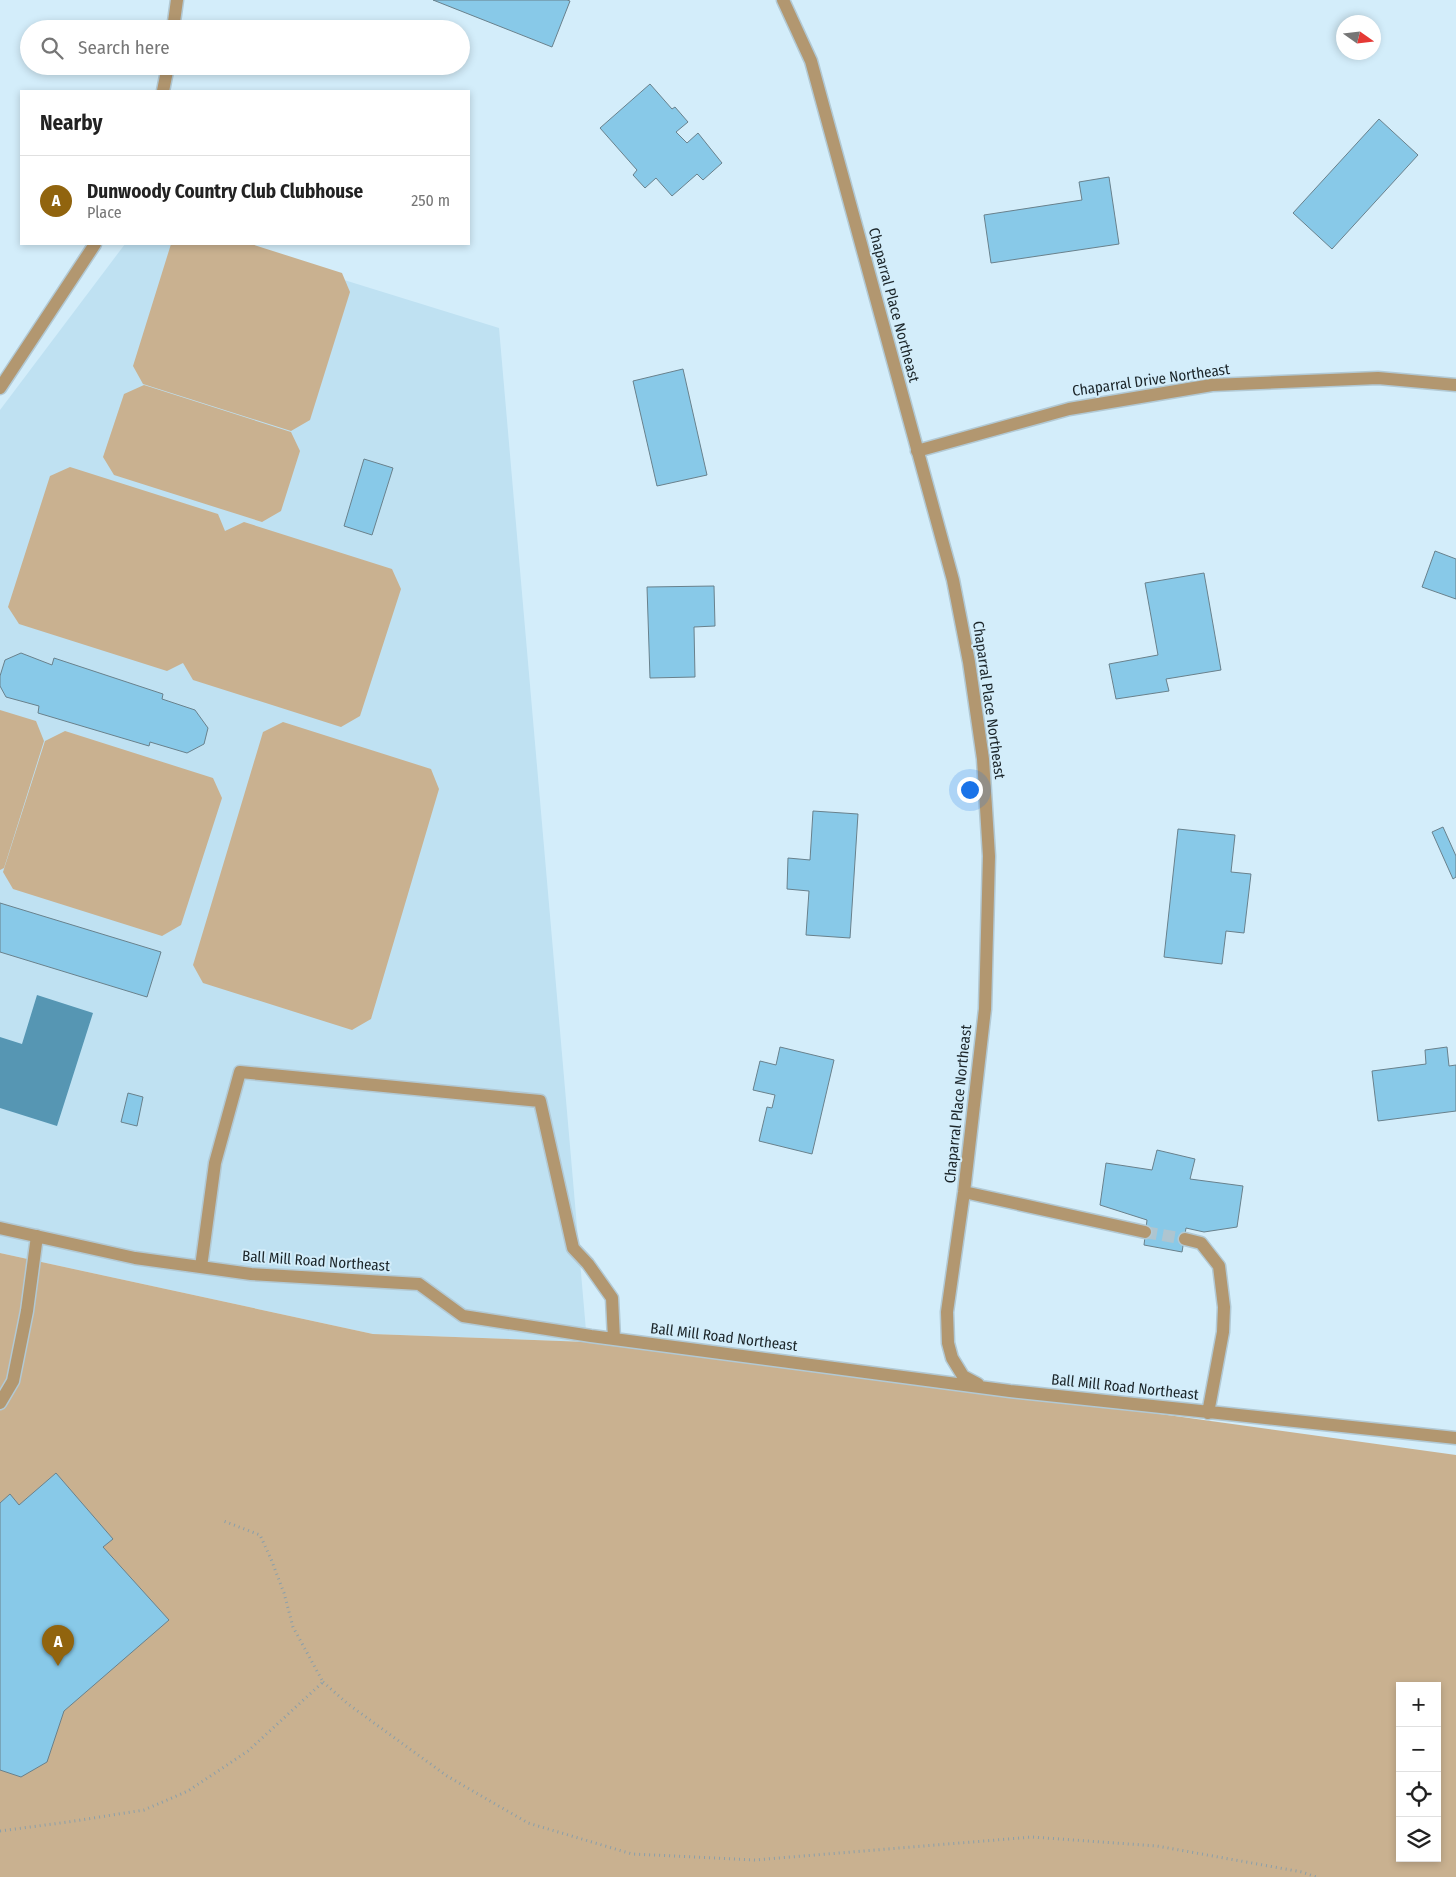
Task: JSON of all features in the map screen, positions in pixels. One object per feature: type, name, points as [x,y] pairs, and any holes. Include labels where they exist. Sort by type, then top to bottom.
[{"type":"street","points":[[174,20],[177,0]]},
{"type":"street","name":"Chaparral Place Northeast","points":[[783,0],[811,61],[953,580],[969,662],[983,759],[989,856],[985,1009],[964,1192],[947,1312],[948,1342],[952,1358],[963,1376],[975,1384],[1010,1391]]},
{"type":"street","points":[[162,90],[166,75]]},
{"type":"street","points":[[0,388],[94,245]]},
{"type":"street","name":"Chaparral Drive Northeast","points":[[917,451],[1068,409],[1212,385],[1378,378],[1456,385]]},
{"type":"street","points":[[201,1267],[215,1162],[240,1072],[540,1101],[573,1248],[588,1264],[612,1298],[614,1339]]},
{"type":"street","points":[[964,1192],[1145,1232]]},
{"type":"street","name":"Ball Mill Road Northeast","points":[[0,1228],[135,1258],[251,1274],[419,1284],[464,1316],[614,1339],[1010,1391],[1456,1438]]},
{"type":"street","points":[[0,1403],[13,1381],[27,1311],[37,1236]]},
{"type":"street","points":[[1185,1239],[1201,1243],[1218,1266],[1221,1282],[1224,1307],[1223,1332],[1208,1413]]},
{"type":"path","points":[[221,1520],[260,1535],[284,1593],[293,1627],[323,1682],[348,1704],[447,1776],[528,1823],[632,1854],[755,1860],[1032,1837],[1157,1846],[1302,1872],[1316,1877]]},
{"type":"path","points":[[0,1831],[144,1810],[188,1791],[248,1751],[323,1682]]},
{"type":"shaded area","points":[[124,245],[231,245],[499,328],[587,1342],[373,1334],[0,1253],[0,410]]},
{"type":"shaded area","points":[[171,245],[254,245],[342,273],[350,292],[310,420],[291,431],[143,384],[133,366]]},
{"type":"shaded area","points":[[144,385],[291,432],[300,451],[281,511],[262,522],[114,475],[103,457],[124,394]]},
{"type":"shaded area","points":[[70,467],[218,514],[225,531],[244,522],[392,569],[401,589],[360,716],[341,727],[193,680],[183,663],[167,671],[19,624],[8,607],[50,476]]},
{"type":"shaded area","points":[[0,710],[36,721],[44,741],[4,868],[0,870]]},
{"type":"shaded area","points":[[283,722],[431,769],[439,789],[371,1019],[352,1030],[203,983],[193,965],[263,732]]},
{"type":"shaded area","points":[[65,731],[213,778],[222,798],[181,925],[162,936],[13,889],[3,872],[45,741]]},
{"type":"shaded area","points":[[0,1253],[373,1334],[587,1342],[943,1384],[1456,1455],[1456,1877],[0,1877]]},
{"type":"water","points":[[37,995],[93,1013],[57,1126],[0,1108],[0,1037],[22,1044]]},
{"type":"building","points":[[433,0],[567,0],[570,1],[552,47]]},
{"type":"building","points":[[650,84],[672,109],[675,107],[688,122],[676,132],[687,143],[698,133],[722,163],[703,180],[697,174],[672,196],[656,178],[645,188],[633,175],[637,170],[600,128]]},
{"type":"building","points":[[1379,119],[1418,155],[1332,249],[1293,213]]},
{"type":"building","points":[[1109,177],[1119,244],[991,263],[984,215],[1082,200],[1079,182]]},
{"type":"building","points":[[683,369],[707,475],[657,486],[633,381]]},
{"type":"building","points":[[364,459],[393,468],[372,535],[344,526]]},
{"type":"building","points":[[1435,551],[1456,559],[1456,599],[1422,587]]},
{"type":"building","points":[[1204,573],[1221,670],[1166,679],[1169,691],[1116,699],[1109,664],[1158,655],[1145,583]]},
{"type":"building","points":[[714,586],[715,626],[694,627],[695,677],[650,678],[647,587]]},
{"type":"building","points":[[21,653],[52,665],[54,658],[163,694],[162,699],[195,710],[208,728],[204,744],[187,753],[150,742],[149,746],[38,713],[39,706],[6,697],[0,686],[0,676],[5,660]]},
{"type":"building","points":[[813,811],[858,814],[850,938],[806,935],[809,891],[787,889],[788,858],[810,860]]},
{"type":"building","points":[[1443,827],[1456,856],[1456,877],[1453,879],[1432,832]]},
{"type":"building","points":[[1178,829],[1235,835],[1231,872],[1251,874],[1244,933],[1226,931],[1222,964],[1164,957]]},
{"type":"building","points":[[0,903],[161,952],[147,997],[0,952]]},
{"type":"building","points":[[780,1047],[834,1060],[812,1154],[759,1141],[767,1107],[772,1108],[775,1095],[753,1090],[760,1061],[776,1065]]},
{"type":"building","points":[[1447,1047],[1449,1066],[1456,1065],[1456,1111],[1378,1121],[1372,1071],[1426,1064],[1425,1050]]},
{"type":"building","points":[[128,1093],[143,1097],[137,1126],[121,1122]]},
{"type":"building","points":[[1157,1150],[1195,1159],[1190,1179],[1243,1186],[1237,1227],[1204,1232],[1186,1228],[1182,1252],[1144,1245],[1147,1220],[1100,1205],[1106,1163],[1152,1170]]},
{"type":"building","points":[[56,1473],[113,1539],[103,1547],[169,1620],[64,1711],[47,1762],[21,1777],[0,1770],[0,1503],[10,1494],[19,1505]]},
{"type":"tunnel","points":[[1145,1232],[1185,1239]]},
{"type":"place","name":"Dunwoody Country Club Clubhouse","points":[[58,1666]]}]
